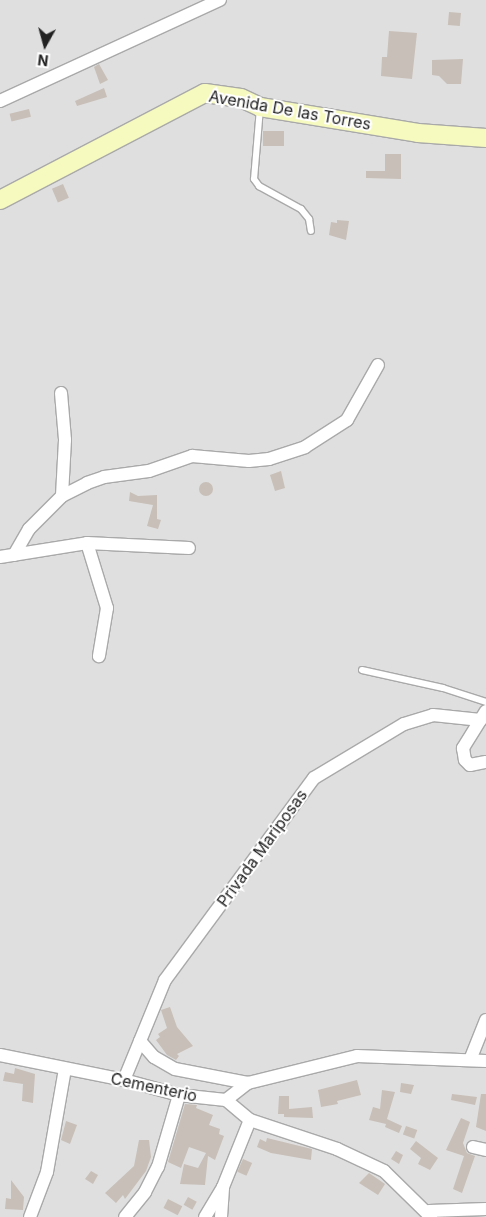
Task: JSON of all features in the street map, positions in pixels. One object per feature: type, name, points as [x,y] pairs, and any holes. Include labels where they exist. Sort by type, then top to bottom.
[{"type":"street","points":[[0,101],[220,0]]},
{"type":"street","name":"Avenida De las Torres","points":[[0,200],[98,151],[198,95],[228,95],[260,107],[418,133],[486,138]]},
{"type":"street","points":[[14,555],[29,529],[62,496],[104,477],[149,471],[192,456],[250,461],[292,453],[347,420],[378,365]]},
{"type":"street","points":[[61,393],[65,440],[62,496]]},
{"type":"street","points":[[87,543],[107,608],[99,656]]},
{"type":"street","points":[[0,557],[87,543],[189,548]]},
{"type":"street","name":"Privada Mariposas","points":[[124,1080],[165,980],[314,778],[404,724],[433,715],[483,716]]},
{"type":"street","points":[[483,716],[462,748],[465,760],[470,765],[486,762]]},
{"type":"street","points":[[470,1060],[486,1020]]},
{"type":"street","points":[[140,1041],[154,1057],[175,1069],[248,1083]]},
{"type":"street","name":"Cementerio","points":[[0,1055],[124,1080],[179,1095],[226,1100]]},
{"type":"street","points":[[486,1061],[357,1056],[248,1083],[226,1100],[250,1120],[337,1149],[384,1171],[430,1214],[465,1214],[486,1209]]},
{"type":"street","points":[[30,1217],[47,1172],[65,1068]]},
{"type":"street","points":[[125,1217],[145,1192],[158,1166],[179,1095]]},
{"type":"street","points":[[205,1217],[223,1187],[250,1120]]},
{"type":"street","points":[[472,1147],[486,1150]]},
{"type":"street","points":[[221,1217],[223,1187]]},
{"type":"lane","points":[[260,107],[254,180],[259,186],[301,209],[309,219],[311,231]]},
{"type":"lane","points":[[362,670],[442,688],[486,702]]},
{"type":"shaded area","points":[[0,0],[486,0],[486,1217],[0,1217]]},
{"type":"building","points":[[449,12],[461,13],[460,26],[448,25]]},
{"type":"building","points":[[389,31],[417,33],[412,79],[381,76],[382,57],[387,57]]},
{"type":"building","points":[[463,59],[461,84],[447,84],[439,76],[432,75],[432,60]]},
{"type":"building","points":[[99,64],[108,80],[100,84],[94,67]]},
{"type":"building","points":[[104,88],[107,97],[77,106],[75,101]]},
{"type":"building","points":[[29,109],[31,117],[12,122],[10,114]]},
{"type":"building","points":[[263,131],[284,131],[284,146],[263,146]]},
{"type":"building","points":[[385,154],[401,154],[401,179],[366,178],[366,171],[385,171]]},
{"type":"building","points":[[63,184],[69,198],[58,202],[52,189]]},
{"type":"building","points":[[337,220],[349,221],[346,240],[329,235],[331,222],[337,223]]},
{"type":"building","points":[[281,471],[285,488],[275,491],[270,475]]},
{"type":"building","points":[[203,482],[209,482],[213,489],[209,496],[203,496],[199,492],[199,486]]},
{"type":"building","points":[[130,492],[138,496],[157,495],[157,519],[161,520],[158,529],[147,526],[153,505],[129,501]]},
{"type":"building","points":[[170,1007],[177,1027],[193,1046],[177,1054],[179,1056],[176,1060],[167,1055],[156,1040],[160,1037],[158,1034],[167,1028],[161,1010]]},
{"type":"building","points":[[15,1068],[35,1074],[33,1103],[22,1101],[23,1084],[3,1081],[5,1072],[14,1074]]},
{"type":"building","points":[[357,1080],[361,1095],[337,1101],[338,1104],[321,1107],[318,1090]]},
{"type":"building","points":[[401,1083],[414,1085],[411,1094],[400,1092]]},
{"type":"building","points":[[382,1090],[395,1092],[387,1119],[402,1126],[399,1133],[385,1127],[386,1124],[369,1120],[373,1107],[380,1109]]},
{"type":"building","points":[[452,1094],[477,1097],[475,1105],[451,1100]]},
{"type":"building","points":[[481,1094],[486,1094],[486,1131],[476,1127]]},
{"type":"building","points":[[279,1096],[289,1096],[289,1109],[312,1107],[313,1118],[284,1117],[284,1114],[278,1114]]},
{"type":"building","points":[[185,1104],[197,1105],[196,1108],[213,1115],[209,1125],[220,1129],[219,1134],[224,1136],[215,1160],[208,1156],[205,1185],[180,1184],[184,1164],[198,1168],[206,1153],[189,1147],[181,1168],[168,1162]]},
{"type":"building","points":[[461,1118],[470,1122],[463,1143],[467,1153],[475,1156],[462,1193],[453,1189],[464,1156],[446,1150]]},
{"type":"building","points":[[66,1121],[77,1125],[70,1144],[61,1140]]},
{"type":"building","points":[[406,1126],[417,1130],[414,1139],[403,1134]]},
{"type":"building","points":[[267,1138],[312,1149],[311,1160],[271,1153],[257,1147],[260,1139],[266,1142]]},
{"type":"building","points":[[139,1140],[149,1140],[151,1157],[146,1171],[125,1199],[123,1195],[116,1203],[105,1193],[134,1166]]},
{"type":"building","points":[[416,1141],[438,1158],[430,1170],[418,1164],[421,1158],[410,1149]]},
{"type":"building","points":[[396,1151],[403,1155],[399,1164],[391,1159]]},
{"type":"building","points":[[243,1159],[252,1163],[246,1176],[237,1172]]},
{"type":"building","points":[[91,1171],[98,1175],[93,1184],[85,1179]]},
{"type":"building","points":[[369,1173],[385,1184],[378,1195],[359,1183]]},
{"type":"building","points":[[11,1180],[24,1197],[23,1210],[5,1209],[6,1198],[11,1199]]},
{"type":"building","points":[[188,1197],[197,1202],[192,1210],[184,1205]]},
{"type":"building","points":[[168,1199],[182,1206],[178,1215],[163,1208]]}]
